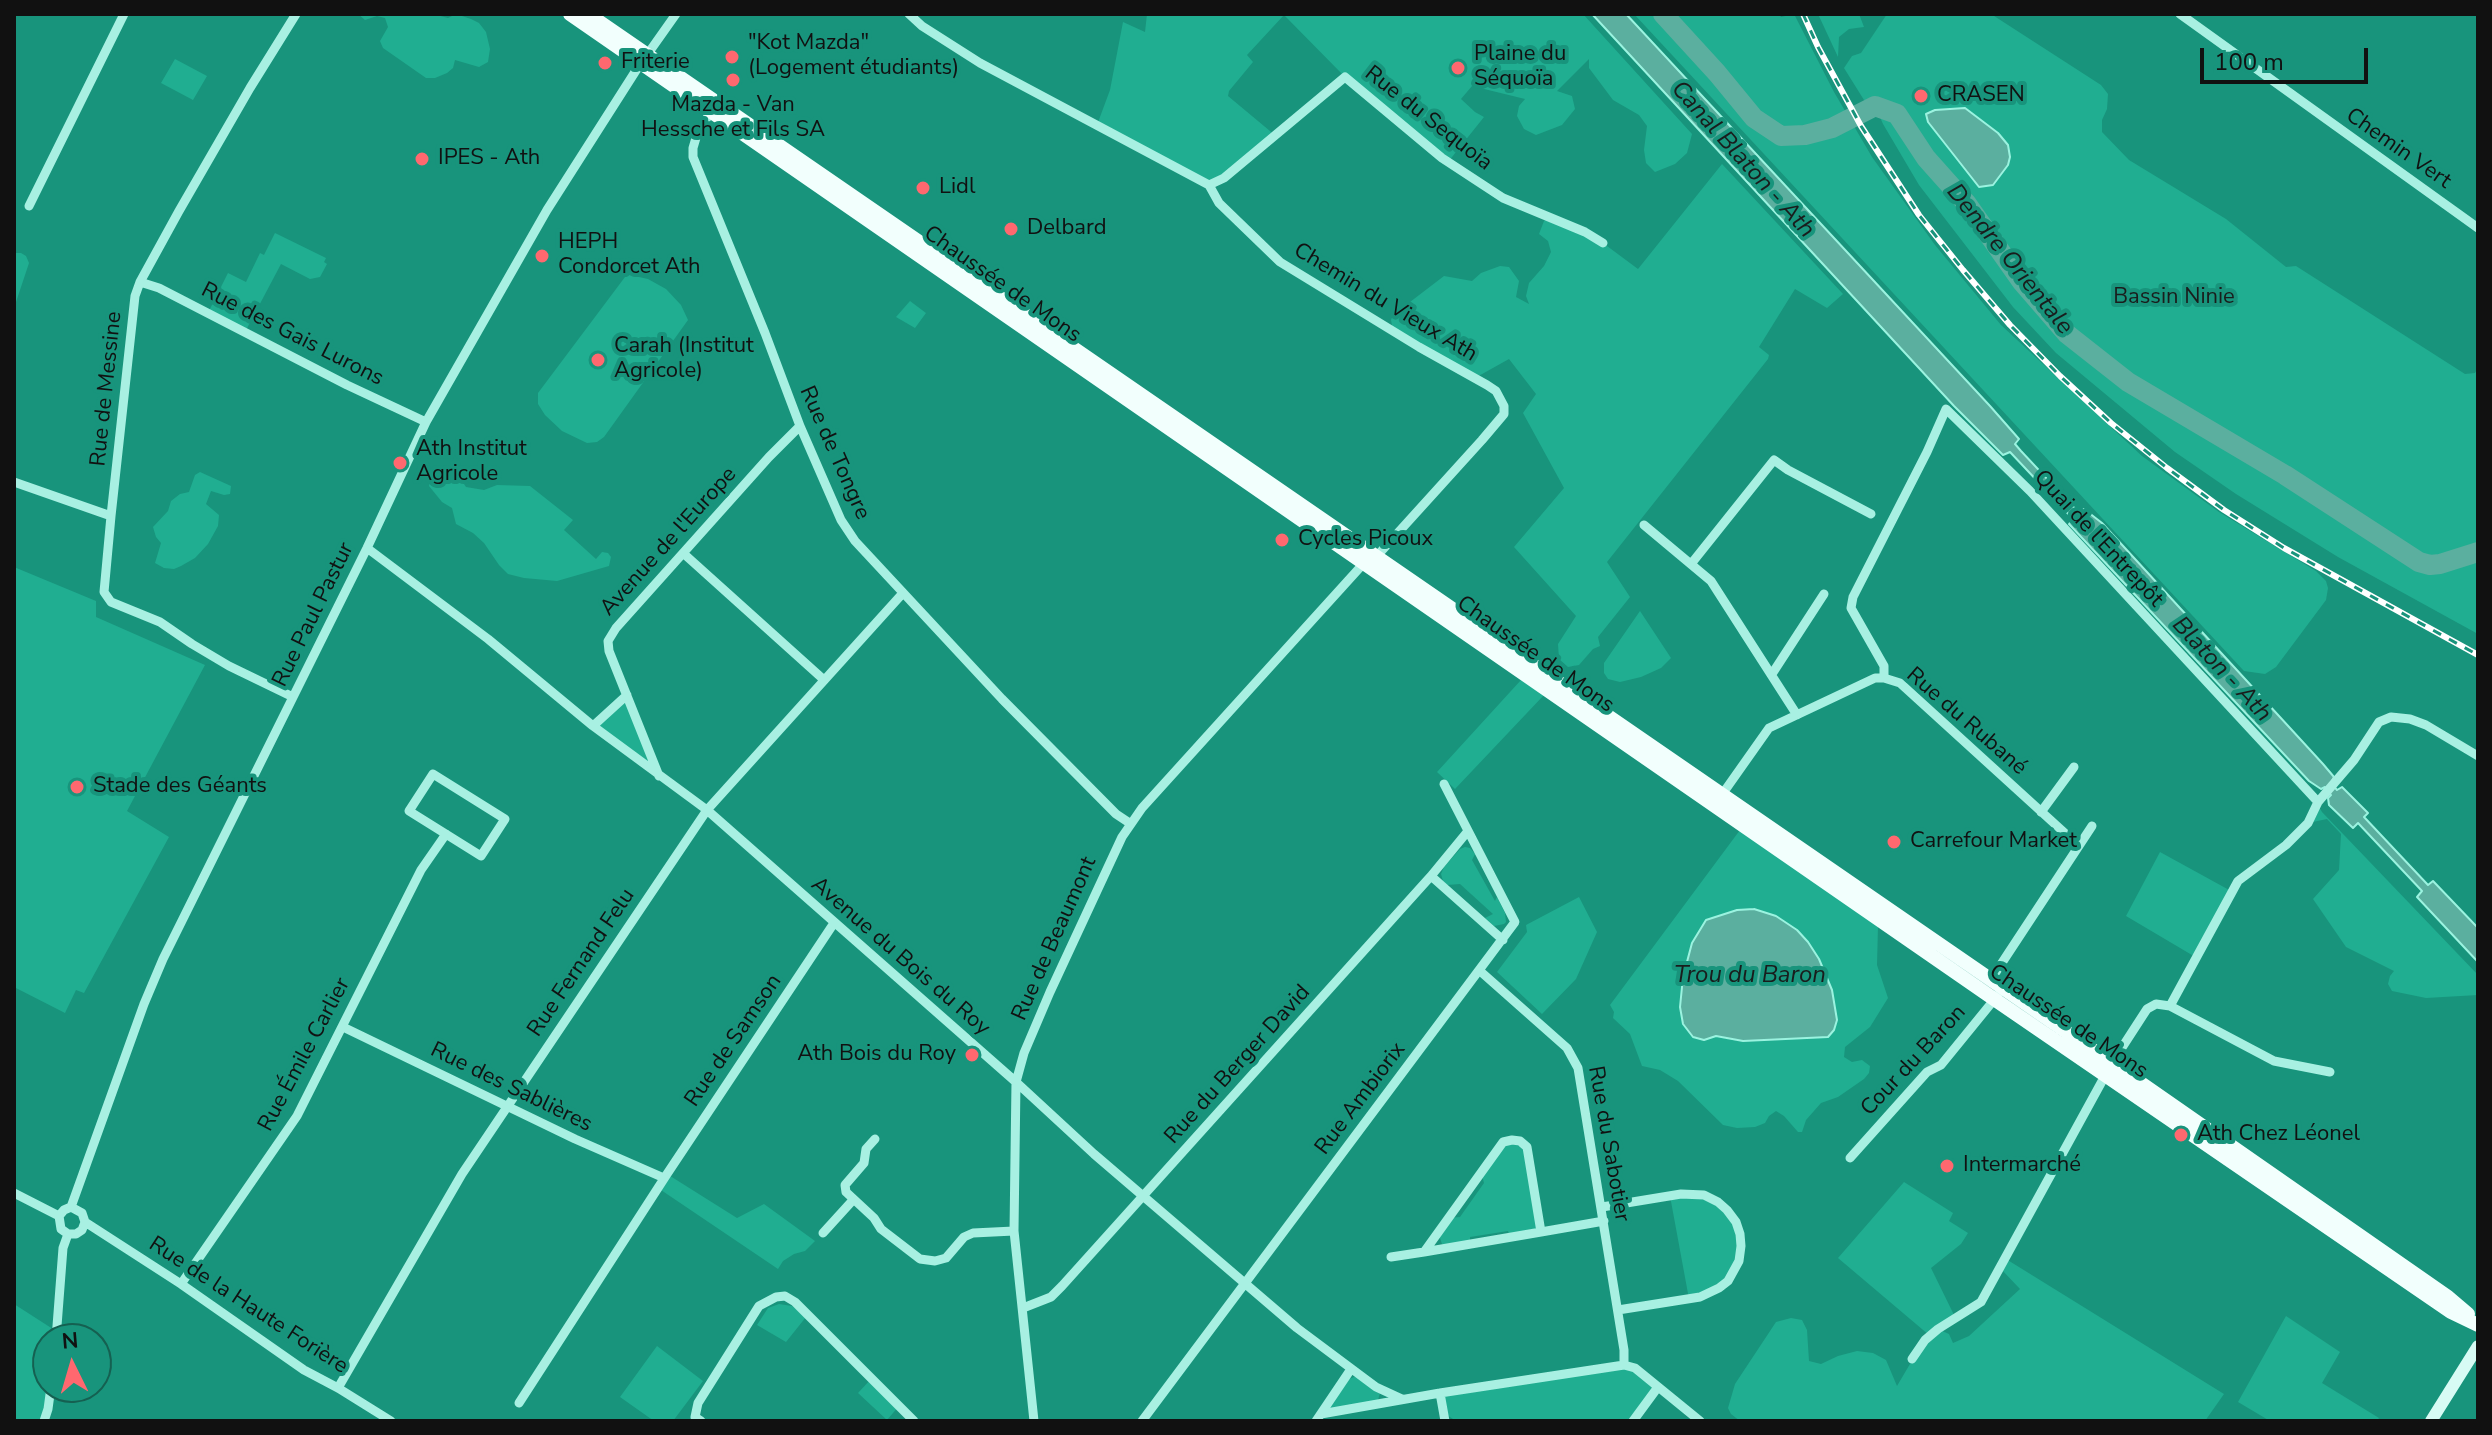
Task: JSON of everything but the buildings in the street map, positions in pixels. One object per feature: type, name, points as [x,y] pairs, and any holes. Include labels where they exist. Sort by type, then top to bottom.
[{"type":"main road","name":"Chaussée de Mons","points":[[570,14],[644,59],[1993,989],[2448,1297],[2478,1324]]},
{"type":"main road","name":"Chaussée de Mons","points":[[588,14],[644,59]]},
{"type":"street","points":[[29,206],[124,14]]},
{"type":"street","name":"Rue de Messine","points":[[293,697],[229,666],[160,622],[107,598],[105,585],[135,296],[216,146],[296,14]]},
{"type":"street","name":"Rue Paul Pastur","points":[[71,1207],[144,1004],[182,915],[367,548],[426,422],[547,210],[676,14]]},
{"type":"street","name":"Chemin du Vieux Ath","points":[[909,14],[963,53],[1209,185],[1219,203],[1280,262],[1496,391],[1504,414],[1370,560]]},
{"type":"street","name":"Chemin Vert","points":[[2180,14],[2478,228]]},
{"type":"street","name":"Rue du Sequoïa","points":[[1209,185],[1224,178],[1345,77],[1442,158],[1503,198],[1585,232],[1603,243]]},
{"type":"street","name":"Rue de Tongre","points":[[714,107],[698,131],[693,157],[800,426],[841,520],[855,541],[1002,699],[1116,814],[1131,824]]},
{"type":"street","name":"Rue des Gais Lurons","points":[[140,282],[159,288],[426,422]]},
{"type":"street","name":"Quai de l'Entrepôt","points":[[1884,678],[1884,666],[1851,608],[1853,597],[1921,466],[1946,409],[2030,491],[2318,802]]},
{"type":"street","name":"Avenue de l'Europe","points":[[659,776],[609,651],[608,641],[616,628],[800,426]]},
{"type":"street","points":[[1691,564],[1774,460],[1871,514]]},
{"type":"street","points":[[14,482],[111,516]]},
{"type":"street","points":[[1644,525],[1711,581],[1797,715]]},
{"type":"street","name":"Avenue du Bois du Roy","points":[[367,548],[488,639],[593,726],[707,810],[1094,1154],[1297,1328],[1376,1387],[1402,1399]]},
{"type":"street","points":[[683,553],[823,679]]},
{"type":"street","name":"Rue de Beaumont","points":[[1034,1421],[1014,1231],[1016,1082],[1024,1053],[1122,837],[1142,808],[1370,560]]},
{"type":"street","name":"Rue Fernand Felu","points":[[338,1388],[462,1174],[707,810],[903,593]]},
{"type":"street","points":[[1772,674],[1824,594]]},
{"type":"street","name":"Rue du Rubané","points":[[1719,800],[1769,728],[1875,678],[1884,678],[1900,683],[2079,846]]},
{"type":"street","points":[[593,726],[627,695]]},
{"type":"street","points":[[2170,1006],[2238,881],[2308,823],[2318,802],[2354,760],[2379,722],[2391,717],[2410,719],[2478,756]]},
{"type":"street","points":[[2041,812],[2074,767]]},
{"type":"street","points":[[433,774],[505,819],[481,856],[446,834],[409,811],[433,774]]},
{"type":"street","points":[[1431,876],[1503,940],[1515,922],[1444,784]]},
{"type":"street","points":[[1993,989],[2092,826]]},
{"type":"street","name":"Rue du Berger David","points":[[1023,1308],[1051,1297],[1431,876],[1468,831]]},
{"type":"street","name":"Rue Émile Carlier","points":[[181,1284],[297,1116],[421,870],[446,834]]},
{"type":"street","name":"Rue de Samson","points":[[519,1403],[834,923]]},
{"type":"street","name":"Rue Ambiorix","points":[[1142,1421],[1503,940]]},
{"type":"street","name":"Rue du Sabotier","points":[[1480,971],[1567,1048],[1573,1057],[1581,1079],[1624,1365]]},
{"type":"street","name":"Cour du Baron","points":[[1850,1158],[1927,1072],[1941,1065],[1993,989]]},
{"type":"street","points":[[1912,1359],[1925,1340],[1938,1329],[1981,1302],[2110,1069],[2147,1009],[2156,1004],[2170,1006],[2274,1061],[2330,1072]]},
{"type":"street","name":"Rue des Sablières","points":[[343,1027],[575,1139],[664,1178]]},
{"type":"street","points":[[875,1139],[866,1149],[864,1163],[845,1185],[847,1194],[874,1218],[881,1229],[920,1259],[946,1258],[964,1237],[973,1233],[1014,1231]]},
{"type":"street","points":[[1424,1252],[1503,1142],[1512,1140],[1520,1141],[1527,1147],[1541,1232]]},
{"type":"street","points":[[14,1193],[59,1216]]},
{"type":"street","points":[[1602,1207],[1681,1194],[1704,1195],[1727,1210],[1740,1234],[1739,1261],[1735,1271],[1719,1288],[1700,1297],[1618,1310]]},
{"type":"street","points":[[823,1233],[853,1200]]},
{"type":"street","points":[[71,1207],[82,1213],[85,1222],[79,1232],[68,1234],[58,1225],[59,1216],[71,1207]]},
{"type":"street","points":[[1391,1257],[1604,1221]]},
{"type":"street","name":"Rue de la Haute Forière","points":[[85,1222],[304,1370],[391,1421]]},
{"type":"street","points":[[57,1323],[63,1248],[68,1234]]},
{"type":"street","points":[[698,1419],[698,1403],[759,1306],[785,1296],[795,1302],[914,1421]]},
{"type":"street","points":[[2431,1421],[2478,1346]]},
{"type":"street","points":[[1319,1418],[1402,1399],[1624,1365],[1635,1368],[1700,1421]]},
{"type":"street","points":[[1319,1418],[1351,1369]]},
{"type":"street","points":[[1633,1421],[1658,1387]]},
{"type":"street","points":[[1440,1393],[1445,1421]]},
{"type":"green space","points":[[358,14],[433,14],[448,18],[456,14],[471,19],[486,32],[490,49],[488,62],[479,67],[455,60],[453,68],[447,73],[426,78],[383,48],[380,41],[388,27],[385,18],[377,16],[365,20]]},
{"type":"green space","points":[[1147,14],[1583,14],[1692,134],[1687,153],[1675,164],[1655,172],[1646,163],[1647,126],[1639,115],[1613,100],[1589,68],[1589,59],[1557,91],[1572,96],[1575,109],[1562,125],[1536,135],[1524,129],[1517,116],[1519,106],[1525,99],[1472,86],[1461,99],[1484,117],[1448,162],[1345,77],[1284,15],[1247,55],[1253,62],[1228,96],[1276,136],[1209,185],[1097,125],[1110,90],[1123,22],[1145,32]]},
{"type":"green space","points":[[1634,14],[1779,14],[1781,17],[1794,14],[1872,157],[1935,245],[2001,325],[2142,456],[2219,512],[2316,571],[2326,581],[2326,600],[2276,667],[2265,674],[2244,671]]},
{"type":"green space","points":[[1818,14],[1859,14],[1864,27],[1849,29],[1839,37],[1838,57]]},
{"type":"green space","name":"Bassin Ninie","points":[[1887,14],[1991,14],[2101,85],[2108,94],[2102,132],[2129,160],[2226,219],[2286,267],[2296,266],[2465,374],[2475,373],[2478,367],[2478,634],[2338,557],[2236,494],[2175,452],[2056,353],[2013,307],[1919,185],[1875,106],[1864,100],[1844,68],[1852,56],[1861,53]]},
{"type":"green space","points":[[175,59],[207,76],[193,100],[161,83]]},
{"type":"green space","points":[[1722,164],[1843,294],[1827,308],[1795,289],[1759,347],[1769,355],[1768,359],[1607,562],[1630,597],[1598,637],[1600,646],[1593,649],[1579,665],[1568,667],[1559,659],[1558,644],[1576,616],[1514,547],[1564,488],[1523,413],[1536,394],[1509,359],[1475,378],[1393,331],[1391,320],[1393,315],[1444,276],[1472,281],[1481,273],[1500,266],[1509,267],[1519,281],[1516,297],[1529,304],[1526,296],[1529,283],[1551,252],[1548,241],[1539,234],[1544,221],[1551,217],[1603,243],[1638,269]]},
{"type":"green space","points":[[275,233],[326,258],[324,262],[327,264],[320,277],[310,279],[281,264],[245,332],[208,313],[228,273],[246,282],[260,253],[264,255]]},
{"type":"green space","points":[[14,253],[26,256],[29,263],[14,308]]},
{"type":"green space","points":[[630,275],[648,279],[666,289],[681,305],[688,320],[604,437],[587,443],[562,431],[545,415],[538,404],[538,393],[625,277]]},
{"type":"green space","points":[[910,301],[926,313],[915,328],[896,317]]},
{"type":"green space","points":[[200,472],[231,486],[230,494],[211,491],[206,504],[219,515],[218,526],[195,558],[174,569],[164,568],[155,563],[161,543],[153,527],[168,511],[171,501],[189,492],[195,475]]},
{"type":"green space","points":[[441,472],[460,478],[466,487],[484,490],[497,485],[530,486],[573,520],[564,530],[596,559],[602,552],[608,553],[611,557],[609,566],[557,581],[508,574],[484,543],[456,524],[452,508],[442,502],[429,486],[432,476]]},
{"type":"green space","name":"Stade des Géants","points":[[14,567],[96,601],[96,617],[205,665],[127,811],[169,837],[84,993],[76,990],[65,1013],[14,987]]},
{"type":"green space","points":[[1640,611],[1671,658],[1661,668],[1641,677],[1620,682],[1608,679],[1604,673],[1604,663]]},
{"type":"green space","points":[[1521,680],[1544,695],[1455,789],[1437,772]]},
{"type":"green space","points":[[627,695],[659,776],[593,726]]},
{"type":"green space","points":[[2317,803],[2322,812],[2478,975],[2478,995],[2426,998],[2392,991],[2388,984],[2394,971],[2346,947],[2313,899],[2339,870],[2341,834],[2327,819],[2308,823]]},
{"type":"green space","points":[[1740,830],[1878,926],[1877,965],[1888,998],[1870,1027],[1845,1047],[1844,1057],[1852,1062],[1862,1060],[1870,1066],[1869,1073],[1838,1097],[1821,1103],[1806,1120],[1802,1132],[1798,1132],[1776,1111],[1765,1123],[1755,1127],[1723,1125],[1678,1081],[1660,1070],[1642,1066],[1630,1034],[1613,1018],[1610,1005]],"holes":[[[1776,916],[1808,942],[1832,990],[1837,1020],[1743,1041],[1716,1036],[1680,1007],[1683,977],[1692,943]]]},
{"type":"green space","points":[[1465,847],[1475,854],[1472,860],[1495,901],[1497,897],[1505,913],[1504,924],[1494,926],[1485,918],[1493,914],[1460,884],[1447,885],[1443,881],[1441,874],[1444,867]]},
{"type":"green space","points":[[2160,852],[2231,891],[2197,958],[2126,916]]},
{"type":"green space","points":[[1579,897],[1597,932],[1576,979],[1542,1014],[1497,972],[1527,932],[1526,925]]},
{"type":"green space","points":[[1503,1142],[1527,1147],[1541,1232],[1510,1238],[1508,1231],[1470,1237],[1470,1244],[1442,1244],[1439,1235],[1449,1218],[1460,1217],[1484,1183],[1481,1172]]},
{"type":"green space","points":[[667,1174],[737,1218],[764,1204],[815,1241],[805,1251],[783,1261],[778,1269],[658,1188]]},
{"type":"green space","points":[[1904,1182],[1953,1213],[1949,1221],[1968,1233],[1961,1244],[1931,1268],[1955,1317],[1938,1329],[1949,1334],[1953,1343],[1969,1336],[2020,1289],[2001,1269],[2006,1259],[2224,1394],[2205,1421],[1740,1421],[1731,1414],[1728,1408],[1735,1384],[1776,1322],[1791,1318],[1802,1320],[1807,1330],[1809,1361],[1821,1364],[1857,1351],[1873,1353],[1886,1360],[1897,1386],[1929,1335],[1838,1258]]},
{"type":"green space","points":[[1692,1193],[1727,1210],[1741,1246],[1728,1281],[1689,1299],[1670,1196]]},
{"type":"green space","points":[[14,1304],[44,1323],[32,1323],[32,1403],[46,1403],[44,1421],[14,1421]]},
{"type":"green space","points":[[779,1304],[792,1306],[806,1317],[786,1342],[757,1325],[768,1308]]},
{"type":"green space","points":[[2286,1316],[2340,1352],[2322,1383],[2379,1418],[2377,1421],[2270,1421],[2238,1402]]},
{"type":"green space","points":[[657,1346],[703,1381],[673,1421],[654,1421],[620,1397]]},
{"type":"green space","points":[[1624,1365],[1658,1387],[1633,1421],[1456,1421],[1444,1413],[1440,1393]]},
{"type":"green space","points":[[1359,1375],[1381,1389],[1377,1404],[1334,1412],[1328,1404],[1344,1381]]},
{"type":"green space","points":[[871,1379],[899,1406],[887,1420],[858,1393]]},
{"type":"water","points":[[1592,14],[1626,14],[1990,406],[2019,439],[2015,444],[2021,451],[2079,513],[2084,509],[2102,523],[2323,764],[2334,777],[2331,783],[2337,790],[2342,787],[2368,813],[2364,817],[2428,885],[2433,881],[2478,928],[2478,962],[2417,897],[2422,891],[2358,823],[2353,828],[2329,805],[2331,795],[2325,787],[2321,789],[2309,781],[2069,524],[2073,519],[2010,452],[2003,455],[1954,406]]},
{"type":"water","points":[[1965,108],[1998,133],[2008,145],[2008,165],[1993,185],[1979,187],[1928,122],[1926,114],[1935,110]]},
{"type":"water","name":"Trou du Baron","points":[[1754,909],[1776,916],[1797,930],[1819,959],[1832,990],[1837,1020],[1828,1037],[1743,1041],[1716,1036],[1704,1040],[1693,1037],[1683,1024],[1680,1007],[1683,977],[1692,943],[1706,920],[1737,910]]},
{"type":"waterway","name":"Dendre Orientale","points":[[1663,14],[1754,118],[1781,136],[1805,135],[1832,128],[1875,106],[1897,114],[1926,158],[1967,204],[2022,282],[2067,334],[2128,382],[2285,475],[2419,562],[2440,564],[2478,552]]},
{"type":"railway","points":[[1803,14],[1861,126],[1919,215],[2010,325],[2060,376],[2111,423],[2224,510],[2284,548],[2478,655]]},
{"type":"place","name":"\"Kot Mazda\" (Logement étudiants)","points":[[732,57]]},
{"type":"place","name":"Friterie","points":[[605,63]]},
{"type":"place","name":"Plaine du Séquoïa","points":[[1458,68]]},
{"type":"place","name":"Mazda - Van Hessche et Fils SA","points":[[733,80]]},
{"type":"place","name":"CRASEN","points":[[1921,96]]},
{"type":"place","name":"IPES - Ath","points":[[422,159]]},
{"type":"place","name":"Lidl","points":[[923,188]]},
{"type":"place","name":"Delbard","points":[[1011,229]]},
{"type":"place","name":"HEPH Condorcet Ath","points":[[542,256]]},
{"type":"place","name":"Carah (Institut Agricole)","points":[[598,360]]},
{"type":"place","name":"Ath Institut Agricole","points":[[400,463]]},
{"type":"place","name":"Cycles Picoux","points":[[1282,540]]},
{"type":"place","name":"Stade des Géants","points":[[77,787]]},
{"type":"place","name":"Carrefour Market","points":[[1894,842]]},
{"type":"place","name":"Ath Bois du Roy","points":[[972,1055]]},
{"type":"place","name":"Ath Chez Léonel","points":[[2181,1135]]},
{"type":"place","name":"Intermarché","points":[[1947,1166]]},
{"type":"water label","name":"Canal Blaton - Ath","points":[[1742,160]]},
{"type":"water label","name":"Blaton - Ath","points":[[2221,670]]}]
